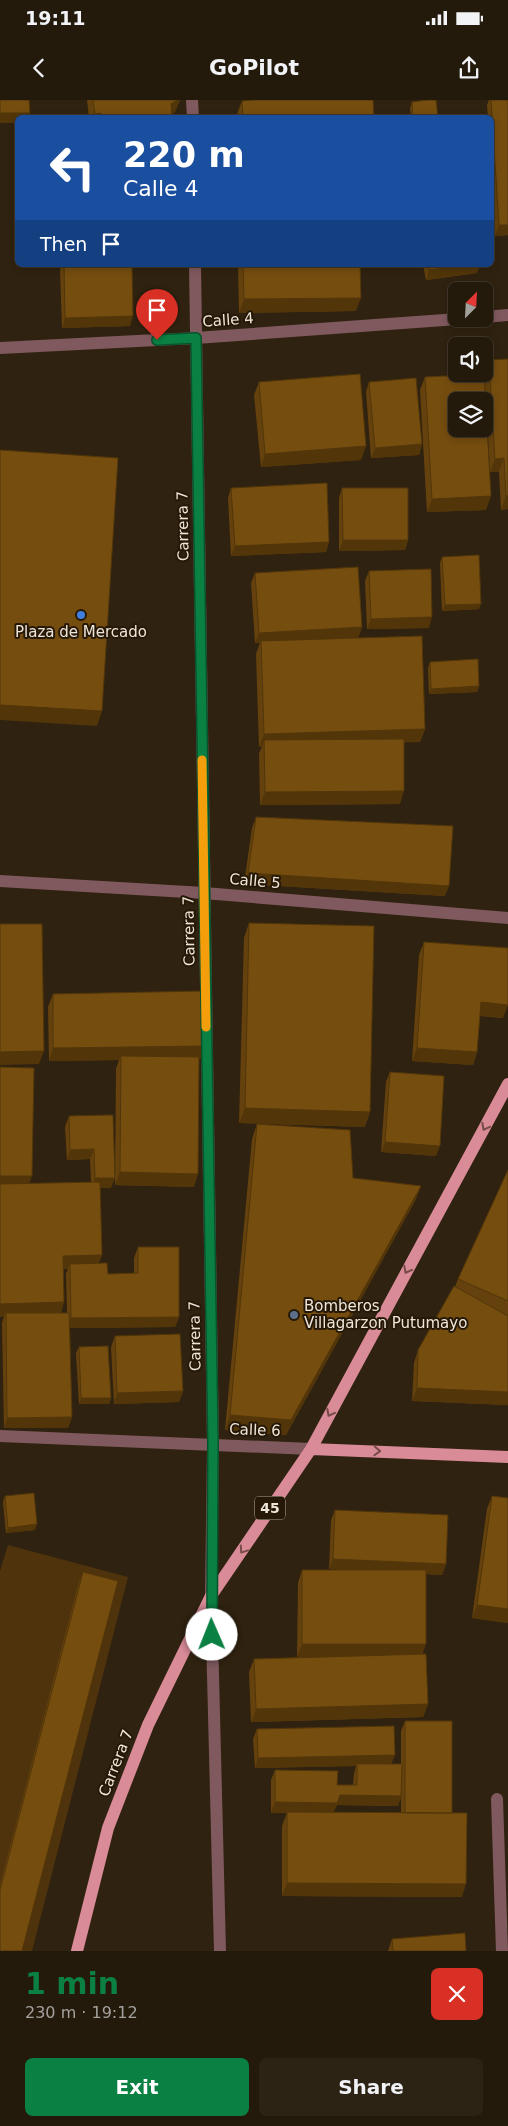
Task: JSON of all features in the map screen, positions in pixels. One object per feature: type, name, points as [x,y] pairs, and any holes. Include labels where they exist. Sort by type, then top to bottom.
[{"type":"main road","name":"Carrera 7","points":[[77,1951],[108,1828],[148,1725],[212,1596],[311,1449],[508,1084]]},
{"type":"main road","name":"Calle 6","points":[[311,1449],[508,1457]]},
{"type":"street","points":[[192,100],[193,115]]},
{"type":"street","name":"Carrera 7","points":[[195,267],[213,1444],[212,1596],[220,1951]]},
{"type":"street","points":[[493,316],[508,315]]},
{"type":"street","name":"Calle 4","points":[[0,348],[196,338],[448,320]]},
{"type":"street","name":"Calle 5","points":[[0,880],[204,893],[508,918]]},
{"type":"street","name":"Calle 6","points":[[0,1436],[311,1449]]},
{"type":"street","points":[[497,1799],[502,1951]]},
{"type":"shaded area","points":[[8,1545],[128,1577],[32,1951],[0,1951],[0,1571]]},
{"type":"building","points":[[0,100],[29,100],[30,113],[0,113]]},
{"type":"building","points":[[93,100],[178,100],[171,104],[172,115],[95,114]]},
{"type":"building","points":[[373,100],[374,115],[243,115],[242,101]]},
{"type":"building","points":[[436,100],[438,115],[413,115],[412,102]]},
{"type":"building","points":[[491,100],[508,100],[508,225],[499,225],[494,115],[492,115]]},
{"type":"building","points":[[64,267],[132,267],[133,316],[65,318]]},
{"type":"building","points":[[243,267],[360,267],[361,298],[244,299]]},
{"type":"building","points":[[429,267],[451,267],[429,270]]},
{"type":"building","points":[[508,359],[508,496],[506,496],[504,458],[495,459],[493,392],[491,392],[490,382],[493,382],[493,360]]},
{"type":"building","points":[[360,374],[366,446],[265,454],[259,382]]},
{"type":"building","points":[[448,376],[448,382],[484,382],[485,392],[448,392],[448,437],[488,437],[491,496],[432,499],[425,377]]},
{"type":"building","points":[[416,378],[422,444],[375,448],[369,382]]},
{"type":"building","points":[[0,450],[118,458],[102,711],[0,705]]},
{"type":"building","points":[[327,483],[329,542],[235,546],[231,488]]},
{"type":"building","points":[[342,488],[408,488],[408,540],[343,540]]},
{"type":"building","points":[[479,555],[481,604],[445,605],[442,557]]},
{"type":"building","points":[[358,567],[362,627],[259,633],[255,573]]},
{"type":"building","points":[[431,569],[432,617],[371,619],[369,571]]},
{"type":"building","points":[[422,636],[425,729],[264,734],[261,641]]},
{"type":"building","points":[[478,659],[479,686],[431,689],[430,662]]},
{"type":"building","points":[[404,739],[404,791],[265,792],[264,740]]},
{"type":"building","points":[[256,817],[453,826],[449,886],[248,873]]},
{"type":"building","points":[[249,923],[374,926],[370,1112],[245,1108]]},
{"type":"building","points":[[0,924],[42,924],[44,1051],[0,1052]]},
{"type":"building","points":[[424,942],[508,948],[508,1005],[481,1002],[477,1052],[417,1048]]},
{"type":"building","points":[[204,991],[205,1046],[53,1048],[53,994]]},
{"type":"building","points":[[121,1056],[199,1057],[198,1174],[120,1172]]},
{"type":"building","points":[[0,1067],[34,1068],[32,1176],[0,1176]]},
{"type":"building","points":[[390,1072],[444,1076],[440,1146],[385,1142]]},
{"type":"building","points":[[113,1115],[115,1178],[95,1178],[94,1149],[70,1150],[69,1116]]},
{"type":"building","name":"Bomberos Villagarzon Putumayo","points":[[257,1124],[350,1130],[353,1178],[421,1186],[291,1420],[230,1415]]},
{"type":"building","points":[[508,1170],[508,1301],[458,1279]]},
{"type":"building","points":[[100,1182],[102,1255],[63,1256],[64,1302],[0,1304],[0,1184]]},
{"type":"building","points":[[138,1247],[179,1247],[179,1317],[71,1318],[70,1264],[107,1263],[108,1274],[138,1273]]},
{"type":"building","points":[[454,1286],[508,1316],[508,1392],[417,1388],[418,1350]]},
{"type":"building","points":[[6,1313],[69,1313],[72,1417],[7,1418]]},
{"type":"building","points":[[180,1334],[183,1391],[117,1393],[115,1336]]},
{"type":"building","points":[[108,1346],[111,1398],[81,1398],[79,1347]]},
{"type":"building","points":[[34,1493],[37,1524],[8,1528],[5,1496]]},
{"type":"building","points":[[492,1496],[508,1498],[508,1609],[477,1605]]},
{"type":"building","points":[[335,1510],[448,1515],[446,1564],[333,1559]]},
{"type":"building","points":[[302,1570],[426,1570],[426,1644],[302,1644]]},
{"type":"building","points":[[83,1572],[118,1581],[22,1951],[0,1951],[0,1890]]},
{"type":"building","points":[[426,1654],[428,1704],[256,1709],[254,1659]]},
{"type":"building","points":[[405,1721],[452,1721],[452,1813],[405,1813]]},
{"type":"building","points":[[394,1726],[395,1755],[258,1758],[257,1729]]},
{"type":"building","points":[[357,1764],[402,1764],[401,1796],[340,1795],[337,1803],[275,1802],[275,1770],[338,1771],[337,1785],[357,1785]]},
{"type":"building","points":[[287,1812],[467,1813],[466,1884],[287,1883]]},
{"type":"building","points":[[465,1933],[466,1951],[393,1951],[392,1939]]},
{"type":"slow traffic","points":[[202,760],[206,1027]]},
{"type":"place","name":"Plaza de Mercado","points":[[81,615]]},
{"type":"place","name":"Bomberos Villagarzon Putumayo","points":[[294,1315]]},
{"type":"route","points":[[157,340],[196,338],[213,1444],[212,1635]]}]
